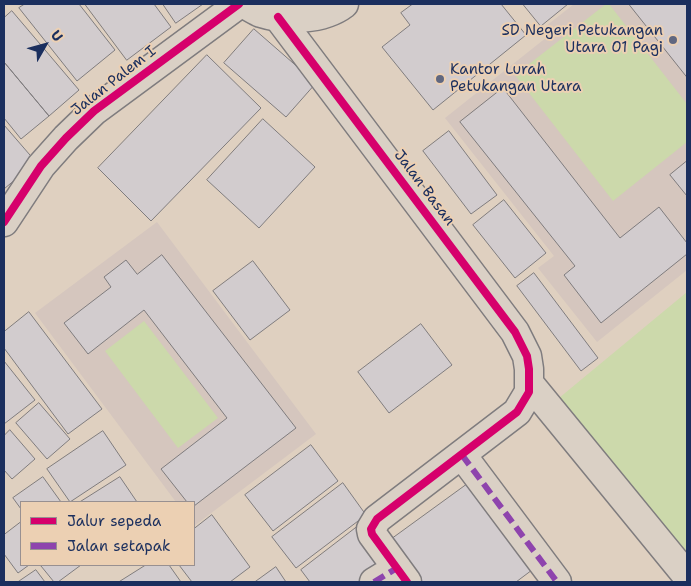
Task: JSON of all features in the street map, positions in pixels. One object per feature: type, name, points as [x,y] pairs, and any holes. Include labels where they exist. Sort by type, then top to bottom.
[{"type":"street","name":"Jalan Palem I","points":[[4,222],[41,166],[94,111],[240,4]]},
{"type":"street","points":[[244,4],[260,12],[278,17],[308,17],[337,9],[344,4]]},
{"type":"street","name":"Jalan Basan","points":[[278,17],[515,332],[527,356],[530,369],[529,382]]},
{"type":"street","points":[[374,582],[402,575],[372,534],[371,528],[377,519],[517,412],[529,392],[529,382]]},
{"type":"street","points":[[529,382],[687,576]]},
{"type":"street","points":[[462,455],[557,582]]},
{"type":"shaded area","points":[[574,4],[687,4],[687,270],[597,342],[538,268],[554,256],[445,118],[547,37],[541,30]]},
{"type":"shaded area","points":[[157,222],[316,434],[195,525],[195,501],[175,501],[35,313]]},
{"type":"green space","points":[[606,4],[609,4],[687,104],[687,142],[613,201],[515,75]]},
{"type":"green space","points":[[687,292],[687,554],[559,398]]},
{"type":"green space","points":[[144,321],[218,418],[178,448],[105,351]]},
{"type":"building","points":[[25,4],[79,4],[115,50],[77,81],[19,8]]},
{"type":"building","points":[[85,4],[154,4],[171,27],[127,60]]},
{"type":"building","points":[[163,4],[203,4],[176,23]]},
{"type":"building","name":"Kantor Lurah Petukangan Utara","points":[[413,4],[501,4],[526,35],[433,110],[382,47],[410,25],[401,13]]},
{"type":"building","points":[[523,4],[568,4],[541,26]]},
{"type":"building","name":"SD Negeri Petukangan Utara 01 Pagi","points":[[629,4],[687,4],[687,77]]},
{"type":"building","points":[[12,11],[79,90],[49,116],[4,62],[4,18]]},
{"type":"building","points":[[254,29],[316,83],[286,117],[224,63]]},
{"type":"building","points":[[207,55],[261,108],[151,221],[98,168]]},
{"type":"building","points":[[4,62],[49,116],[21,139],[4,118]]},
{"type":"building","points":[[503,88],[620,238],[659,207],[687,243],[687,254],[601,323],[564,275],[575,266],[460,122]]},
{"type":"building","points":[[263,119],[315,167],[259,228],[207,180]]},
{"type":"building","points":[[4,125],[36,162],[4,189]]},
{"type":"building","points":[[449,131],[497,195],[471,214],[423,151]]},
{"type":"building","points":[[687,161],[687,196],[670,175]]},
{"type":"building","points":[[504,200],[546,253],[515,278],[473,225]]},
{"type":"building","points":[[162,255],[296,428],[195,505],[195,501],[186,501],[161,469],[227,418],[144,310],[88,354],[64,323],[111,287],[104,277],[126,260],[137,274]]},
{"type":"building","points":[[253,261],[290,310],[250,340],[213,291]]},
{"type":"building","points":[[534,273],[598,358],[581,371],[517,286]]},
{"type":"building","points":[[29,312],[102,409],[68,434],[4,348],[4,332]]},
{"type":"building","points":[[421,324],[452,365],[389,413],[358,372]]},
{"type":"building","points":[[4,361],[35,400],[4,424]]},
{"type":"building","points":[[39,403],[70,439],[47,459],[16,423]]},
{"type":"building","points":[[10,430],[35,459],[12,479],[4,470],[4,436]]},
{"type":"building","points":[[103,431],[126,465],[72,501],[69,501],[47,469]]},
{"type":"building","points":[[311,445],[338,481],[273,531],[245,495]]},
{"type":"building","points":[[43,477],[60,501],[20,501],[20,508],[13,498]]},
{"type":"building","points":[[120,477],[136,501],[82,501]]},
{"type":"building","points":[[473,480],[536,567],[516,582],[418,582],[389,541]]},
{"type":"building","points":[[343,483],[366,515],[296,568],[272,537]]},
{"type":"building","points":[[212,515],[250,567],[230,582],[192,582],[180,566],[195,566],[195,528]]},
{"type":"building","points":[[20,523],[20,566],[28,566],[18,573],[4,554],[4,535]]},
{"type":"building","points":[[357,527],[385,564],[361,582],[310,582],[301,570]]},
{"type":"building","points":[[41,566],[80,566],[58,582],[54,582]]},
{"type":"building","points":[[144,566],[170,566],[181,582],[119,582]]},
{"type":"building","points":[[276,567],[286,582],[255,582]]},
{"type":"building","points":[[36,570],[45,582],[18,582]]},
{"type":"marked path","points":[[462,455],[557,582]]},
{"type":"marked path","points":[[374,582],[397,568]]},
{"type":"cycle path","points":[[4,222],[41,166],[94,111],[239,4]]},
{"type":"cycle path","points":[[278,17],[515,332],[527,356],[529,392],[517,412],[377,519],[371,529],[372,534],[407,582]]},
{"type":"place","name":"SD Negeri Petukangan Utara 01 Pagi","points":[[673,40]]},
{"type":"place","name":"Kantor Lurah Petukangan Utara","points":[[440,79]]}]
